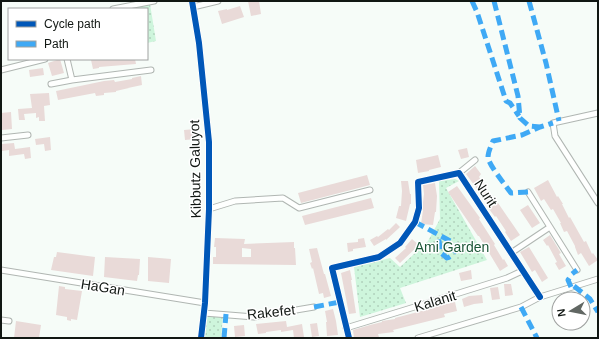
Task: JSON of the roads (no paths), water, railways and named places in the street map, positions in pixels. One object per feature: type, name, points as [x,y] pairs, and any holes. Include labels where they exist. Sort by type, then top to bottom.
[{"type":"street","points":[[117,8],[154,1]]},
{"type":"street","name":"Kibbutz Galuyot","points":[[192,1],[199,43],[209,142],[209,209],[205,303],[201,338]]},
{"type":"street","points":[[193,7],[218,1]]},
{"type":"street","points":[[1,70],[41,60]]},
{"type":"street","points":[[67,60],[72,80]]},
{"type":"street","points":[[51,84],[151,70]]},
{"type":"street","points":[[598,113],[553,123],[555,136],[598,203]]},
{"type":"street","points":[[1,138],[28,135]]},
{"type":"street","name":"Nurit","points":[[349,338],[332,268],[379,257],[400,243],[415,222],[419,208],[418,182],[459,173],[475,160]]},
{"type":"street","name":"Nurit","points":[[459,173],[540,297]]},
{"type":"street","points":[[209,209],[235,201],[283,198],[299,208],[370,190]]},
{"type":"street","points":[[528,192],[578,270]]},
{"type":"street","points":[[511,254],[550,227]]},
{"type":"street","name":"HaGan","points":[[1,270],[205,303]]},
{"type":"street","name":"Kalanit","points":[[346,328],[507,278],[522,271]]},
{"type":"street","points":[[418,338],[521,307],[540,297],[598,279]]},
{"type":"street","name":"Rakefet","points":[[204,313],[254,317],[314,307]]},
{"type":"street","points":[[1,320],[9,321]]},
{"type":"park label","name":"Ami Garden","points":[[452,247]]}]
